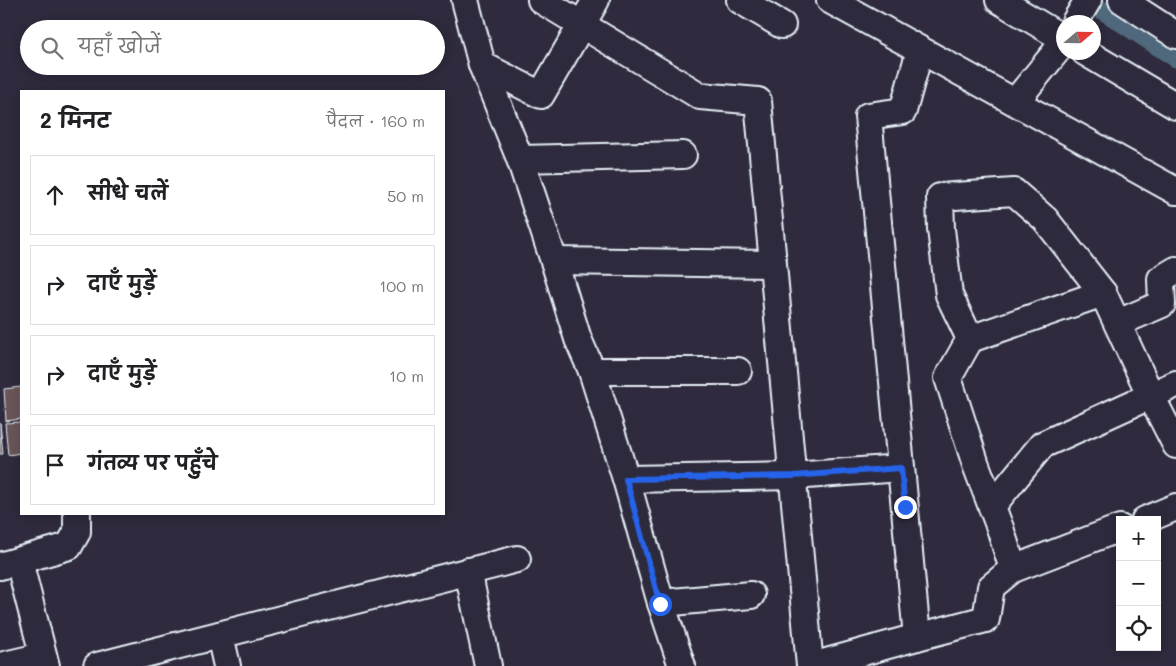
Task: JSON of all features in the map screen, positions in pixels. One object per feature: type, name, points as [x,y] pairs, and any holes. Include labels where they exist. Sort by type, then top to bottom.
[{"type":"street","points":[[465,0],[482,64],[520,159],[578,339],[592,371],[626,479],[660,604],[682,666]]},
{"type":"street","points":[[540,0],[700,96],[758,100],[811,666],[986,619],[991,587],[1013,569],[1116,530]]},
{"type":"street","points":[[482,64],[541,95],[596,0]]},
{"type":"street","points":[[740,0],[782,25]]},
{"type":"street","points":[[830,0],[1176,191]]},
{"type":"street","points":[[999,0],[1056,36]]},
{"type":"street","points":[[1122,0],[1176,35]]},
{"type":"street","points":[[917,637],[868,116],[903,111],[920,50]]},
{"type":"street","points":[[1014,102],[1056,51]]},
{"type":"street","points":[[1098,60],[1176,106]]},
{"type":"street","points":[[520,159],[683,155]]},
{"type":"street","points":[[970,339],[949,295],[941,229],[940,197],[1014,192],[1045,219],[1103,293],[1176,445]]},
{"type":"street","points":[[554,261],[773,264]]},
{"type":"street","points":[[1118,323],[1162,304],[1161,279],[1176,270]]},
{"type":"street","points":[[1013,569],[976,465],[948,378],[970,339],[1103,293]]},
{"type":"street","points":[[592,371],[738,371]]},
{"type":"street","points":[[992,506],[1042,445],[1150,394],[1176,384]]},
{"type":"street","points":[[626,479],[793,476],[901,468]]},
{"type":"street","points":[[1155,516],[1176,507]]},
{"type":"street","points":[[0,666],[44,661],[10,563],[70,546],[77,532],[77,515]]},
{"type":"street","points":[[97,666],[517,559]]},
{"type":"street","points":[[468,571],[488,666]]},
{"type":"street","points":[[660,604],[751,595]]},
{"type":"street","points":[[220,634],[228,666]]},
{"type":"building","points":[[20,387],[20,419],[6,421],[4,389]]},
{"type":"building","points":[[20,422],[20,453],[8,455],[5,423]]},
{"type":"building","points":[[0,423],[3,454],[0,454]]},
{"type":"waterway","points":[[1084,0],[1176,58]]},
{"type":"route","points":[[660,604],[626,479],[793,476],[901,468],[905,507]]}]
